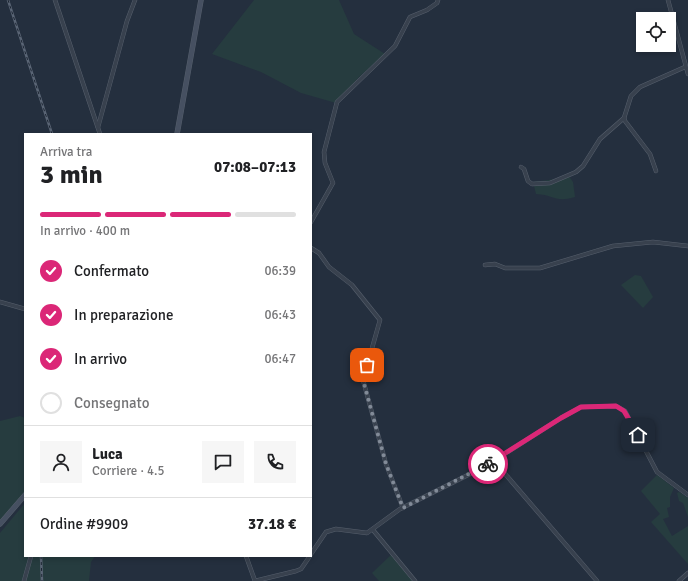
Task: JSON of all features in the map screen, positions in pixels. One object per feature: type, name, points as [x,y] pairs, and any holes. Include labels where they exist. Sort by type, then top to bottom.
[{"type":"main road","points":[[177,133],[201,0]]},
{"type":"main road","points":[[0,524],[24,496]]},
{"type":"street","points":[[55,0],[100,133]]},
{"type":"street","points":[[98,128],[127,20],[135,0]]},
{"type":"street","points":[[312,220],[333,183],[325,163],[324,152],[337,102],[395,46],[410,17],[427,10],[437,3],[438,0]]},
{"type":"street","points":[[668,0],[688,74]]},
{"type":"street","points":[[522,167],[528,181],[532,184],[550,183],[563,178],[583,166],[600,139],[624,118],[631,96],[640,87],[685,67]]},
{"type":"street","points":[[624,118],[650,154],[656,171]]},
{"type":"street","points":[[485,265],[495,264],[505,268],[540,268],[613,246],[653,242],[688,246]]},
{"type":"street","points":[[312,249],[319,253],[329,267],[352,285],[380,320],[363,380],[386,464],[403,508]]},
{"type":"street","points":[[0,302],[24,309]]},
{"type":"street","points":[[312,552],[326,532],[336,529],[368,533],[403,508],[494,461],[561,418],[581,407],[616,406],[624,411],[657,472],[688,495]]},
{"type":"street","points":[[494,461],[597,581]]},
{"type":"street","points":[[372,530],[415,581]]},
{"type":"street","points":[[24,581],[30,557]]},
{"type":"street","points":[[246,557],[255,581],[296,572],[301,569],[309,557]]},
{"type":"street","points":[[679,581],[688,573]]},
{"type":"green space","points":[[254,0],[339,0],[354,34],[385,54],[359,77],[336,103],[301,93],[261,72],[212,54]]},
{"type":"green space","points":[[568,175],[573,182],[575,197],[559,199],[536,194],[533,182],[556,179]]},
{"type":"green space","points":[[635,275],[641,276],[653,297],[643,308],[621,285]]},
{"type":"green space","points":[[20,416],[24,418],[24,493],[0,522],[0,421]]},
{"type":"green space","points":[[657,475],[674,488],[670,497],[670,507],[667,508],[669,517],[663,519],[672,536],[688,526],[688,564],[651,522],[660,514],[641,491]]},
{"type":"green space","points":[[679,492],[688,498],[688,517],[683,503],[679,501],[677,493]]},
{"type":"green space","points":[[24,504],[24,557],[94,557],[91,562],[89,581],[0,581],[0,533]]},
{"type":"green space","points":[[391,555],[413,581],[379,581],[372,573]]},
{"type":"railway","points":[[8,0],[52,133]]},
{"type":"railway","points":[[41,557],[42,581]]},
{"type":"way so far","points":[[367,365],[363,380],[386,464],[403,508],[488,464]]},
{"type":"route","points":[[488,464],[581,407],[616,406],[624,411],[638,435]]}]
